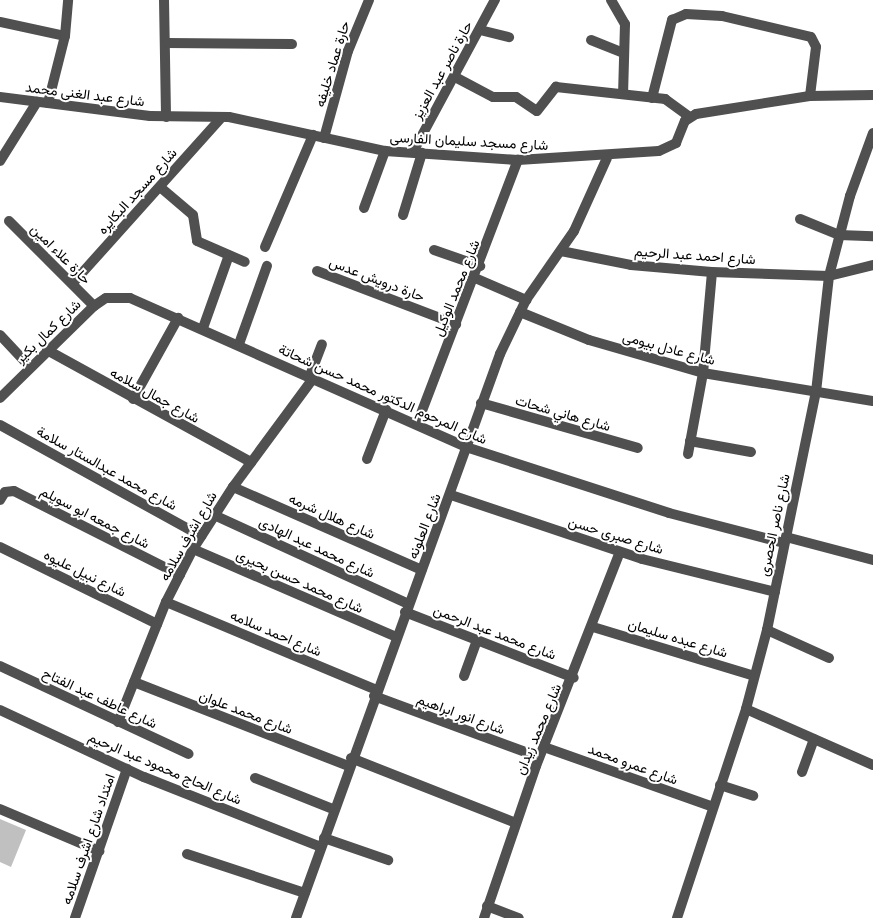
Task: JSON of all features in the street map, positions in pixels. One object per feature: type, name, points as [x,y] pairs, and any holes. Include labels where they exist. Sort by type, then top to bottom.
[{"type":"street","points":[[48,103],[65,36],[68,0]]},
{"type":"street","points":[[164,0],[167,43],[166,117]]},
{"type":"street","name":"حارة عماد خليفه","points":[[324,138],[348,51],[369,0]]},
{"type":"street","name":"حارة ناصر عبد العزيز","points":[[403,215],[417,153],[454,76],[495,0]]},
{"type":"street","points":[[611,0],[624,20],[621,52],[623,94]]},
{"type":"street","points":[[652,98],[672,20],[686,14],[722,16],[811,38],[816,47],[810,96]]},
{"type":"street","points":[[0,22],[65,36]]},
{"type":"street","points":[[480,30],[509,37]]},
{"type":"street","points":[[591,40],[621,52]]},
{"type":"street","points":[[167,43],[292,44]]},
{"type":"street","points":[[454,76],[493,97],[516,97],[537,110],[556,87],[652,98],[677,104],[690,117],[810,96],[873,95]]},
{"type":"street","name":"شارع عبد الغنى محمد","points":[[0,97],[166,117],[222,117]]},
{"type":"street","points":[[0,161],[37,102]]},
{"type":"street","name":"شارع مسجد سليمان الفارسى","points":[[222,117],[385,151],[518,160],[607,158],[670,147],[690,117]]},
{"type":"street","name":"شارع مسجد البكايره","points":[[72,283],[222,117]]},
{"type":"street","name":"شارع ناصر الحصرى","points":[[677,918],[746,709],[767,630],[816,392],[829,276],[839,235],[871,144],[873,133]]},
{"type":"street","points":[[265,247],[313,135]]},
{"type":"street","points":[[364,208],[385,151]]},
{"type":"street","name":"شارع العلونه","points":[[296,918],[375,693],[451,495],[481,403],[526,300],[561,251],[594,192],[607,158]]},
{"type":"street","name":"شارع محمد الوكيل","points":[[417,424],[480,266],[518,160]]},
{"type":"street","points":[[160,187],[193,215],[197,241],[245,262]]},
{"type":"street","points":[[800,219],[839,235],[873,236]]},
{"type":"street","name":"حارة علاء امين","points":[[9,221],[94,306]]},
{"type":"street","points":[[434,250],[480,266]]},
{"type":"street","name":"شارع احمد عبد الرحيم","points":[[561,251],[631,265],[712,272],[829,276],[873,265]]},
{"type":"street","points":[[203,328],[229,255]]},
{"type":"street","points":[[239,344],[267,266]]},
{"type":"street","name":"حارة درويش عدس","points":[[317,271],[456,324]]},
{"type":"street","points":[[688,454],[704,373],[712,272]]},
{"type":"street","points":[[475,278],[526,300]]},
{"type":"street","name":"شارع المرحوم الدكتور محمد حسن شحاتة","points":[[94,306],[119,296],[178,318],[466,447],[669,513],[873,560]]},
{"type":"street","name":"شارع كمال بكير","points":[[0,398],[30,366],[94,306]]},
{"type":"street","name":"شارع عادل بيومى","points":[[520,312],[589,340],[704,373],[873,401]]},
{"type":"street","points":[[133,400],[178,318]]},
{"type":"street","points":[[0,336],[30,366]]},
{"type":"street","name":"شارع اشرف سلامه","points":[[118,722],[166,602],[193,549],[233,487],[311,379],[322,344]]},
{"type":"street","name":"شارع جمال سلامه","points":[[47,350],[133,400],[251,462]]},
{"type":"street","name":"شارع هاني شحات","points":[[481,403],[638,448]]},
{"type":"street","points":[[367,459],[386,410]]},
{"type":"street","name":"شارع محمد عبدالستار سلامة","points":[[0,425],[201,536]]},
{"type":"street","points":[[690,441],[751,452]]},
{"type":"street","name":"شارع هلال شرمه","points":[[233,487],[422,570]]},
{"type":"street","name":"شارع جمعه ابو سويلم","points":[[0,500],[5,492],[14,491],[180,575]]},
{"type":"street","name":"شارع صبرى حسن","points":[[451,495],[620,552],[775,592]]},
{"type":"street","name":"شارع محمد عبد الهادى","points":[[214,515],[407,608]]},
{"type":"street","name":"شارع نبيل عليوه","points":[[0,547],[157,624]]},
{"type":"street","name":"شارع محمد حسن بحيرى","points":[[193,549],[396,637]]},
{"type":"street","name":"شارع محمد زيدان","points":[[484,918],[540,757],[574,678],[620,552]]},
{"type":"street","name":"شارع احمد سلامه","points":[[166,602],[375,693]]},
{"type":"street","name":"شارع محمد عبد الرحمن","points":[[407,608],[477,640],[574,678]]},
{"type":"street","name":"شارع عبده سليمان","points":[[593,627],[754,676]]},
{"type":"street","points":[[767,630],[829,658]]},
{"type":"street","points":[[464,676],[477,640]]},
{"type":"street","name":"شارع عاطف عبد الفتاح","points":[[0,666],[189,754]]},
{"type":"street","name":"شارع محمد علوان","points":[[134,682],[516,823]]},
{"type":"street","name":"شارع انور ابراهيم","points":[[375,693],[540,757]]},
{"type":"street","points":[[746,709],[873,765]]},
{"type":"street","name":"شارع الحاج محمود عبد الرحيم","points":[[0,710],[127,769],[322,842],[388,860]]},
{"type":"street","points":[[802,772],[814,739]]},
{"type":"street","name":"شارع عمرو محمد","points":[[544,747],[713,807]]},
{"type":"street","name":"امتداد شارع اشرف سلامه","points":[[75,918],[127,769]]},
{"type":"street","points":[[255,778],[333,809]]},
{"type":"street","points":[[720,785],[754,796]]},
{"type":"street","points":[[0,809],[98,851]]},
{"type":"street","points":[[187,854],[305,893]]},
{"type":"street","points":[[487,906],[519,918]]},
{"type":"building","points":[[0,819],[26,830],[11,867],[0,862]]}]
